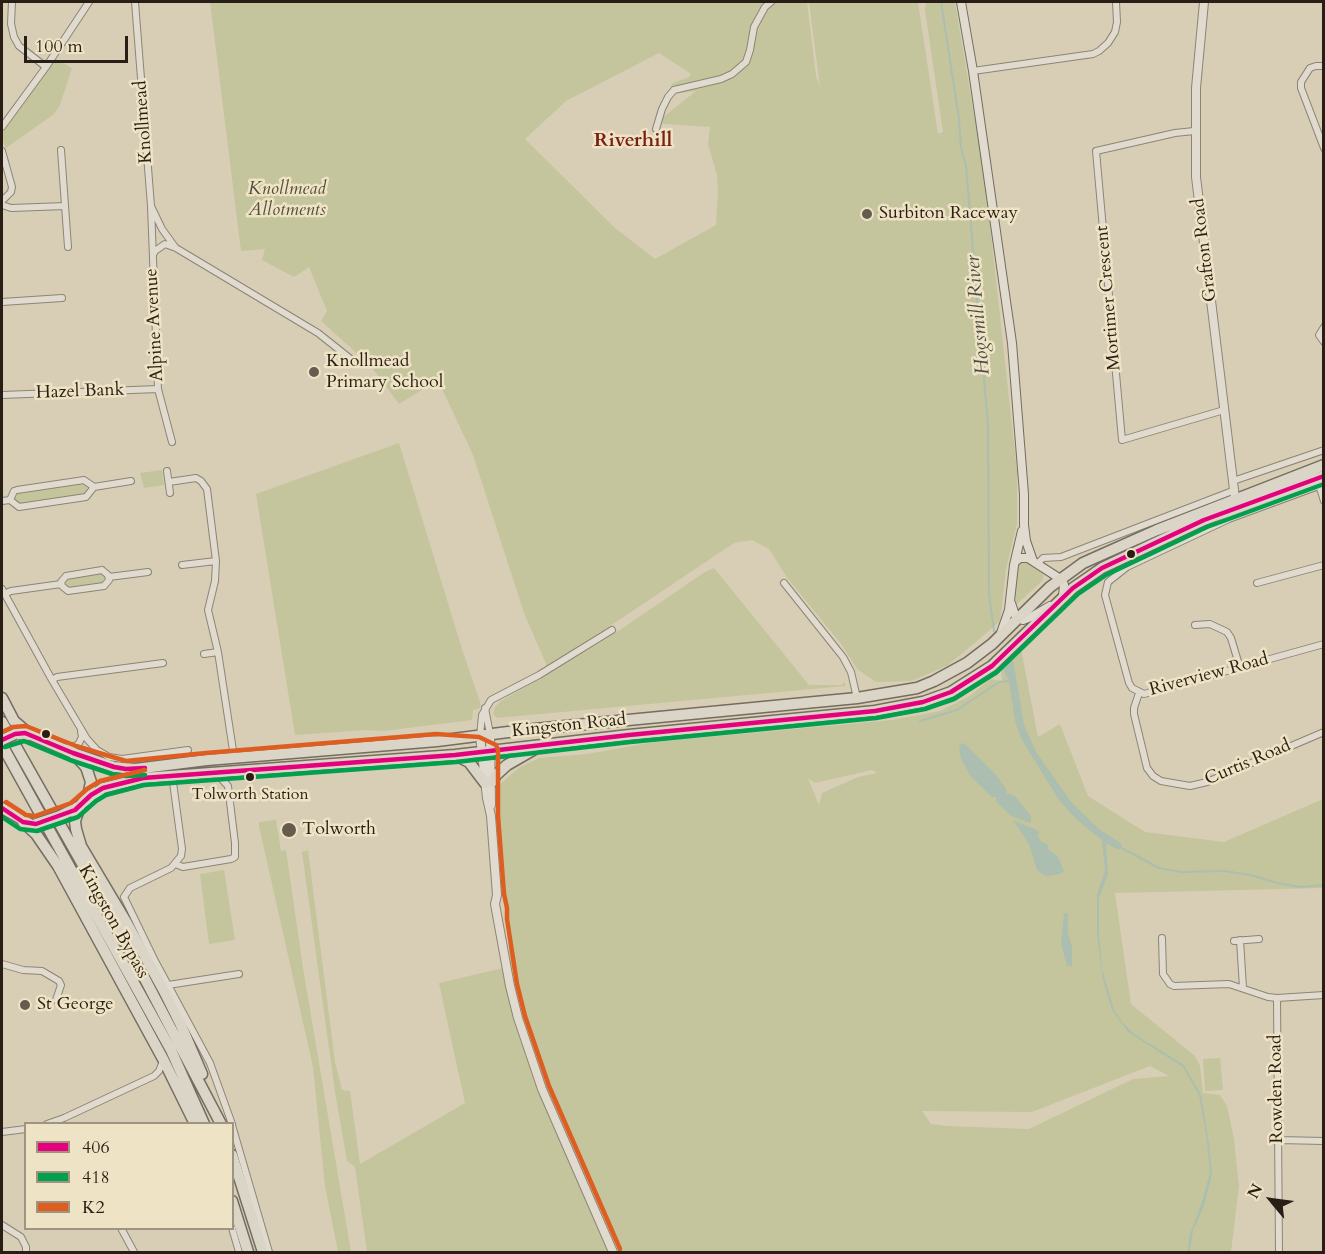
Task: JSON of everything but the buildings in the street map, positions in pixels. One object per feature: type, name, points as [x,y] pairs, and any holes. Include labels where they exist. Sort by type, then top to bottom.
[{"type":"highway","points":[[1017,617],[1060,579],[1098,555],[1234,490],[1323,465]]},
{"type":"highway","points":[[1060,599],[1085,579],[1139,549],[1204,520],[1322,482]]},
{"type":"highway","name":"Kingston Road","points":[[485,744],[545,745],[897,708],[923,702],[951,692],[992,666],[1060,599]]},
{"type":"highway","name":"Kingston Road","points":[[23,822],[36,824],[60,816],[82,804],[103,788],[143,778],[455,755],[485,744],[897,692],[934,681],[967,663],[984,651],[1017,617]]},
{"type":"highway","points":[[2,698],[14,721],[31,735]]},
{"type":"highway","name":"Kingston Bypass","points":[[2,722],[114,920],[219,1120]]},
{"type":"highway","points":[[2,740],[20,733],[31,735],[73,753],[126,769],[234,757],[437,741],[485,744]]},
{"type":"highway","name":"Kingston Bypass","points":[[2,745],[171,1050],[203,1122]]},
{"type":"highway","points":[[455,755],[469,762],[488,782],[514,759],[545,745]]},
{"type":"highway","points":[[73,753],[86,766],[90,777],[90,791],[75,820],[78,838],[180,1023],[219,1120]]},
{"type":"highway","points":[[2,808],[36,834],[58,866],[163,1059],[194,1122]]},
{"type":"highway","points":[[234,1161],[263,1252]]},
{"type":"highway","points":[[234,1205],[248,1252]]},
{"type":"main road","points":[[961,2],[1012,344],[1026,541],[1035,562]]},
{"type":"main road","points":[[999,636],[1006,622],[1015,562],[1024,525]]},
{"type":"main road","points":[[1010,603],[1017,617],[1023,620],[1029,618],[1060,599],[1064,585],[1060,579],[1035,562],[1023,557],[1015,562]]},
{"type":"street","points":[[12,2],[11,24],[14,37],[19,46],[46,66]]},
{"type":"street","points":[[2,126],[89,2]]},
{"type":"street","name":"Knollmead","points":[[135,2],[151,206]]},
{"type":"street","points":[[656,129],[662,109],[674,90],[721,79],[732,74],[746,62],[754,27],[765,7],[771,2]]},
{"type":"street","points":[[973,71],[1093,54],[1108,43],[1115,32],[1118,22],[1116,2]]},
{"type":"street","name":"Grafton Road","points":[[1204,2],[1194,131],[1196,177],[1234,490]]},
{"type":"street","points":[[1323,66],[1310,68],[1301,82],[1301,88],[1323,148]]},
{"type":"street","points":[[1087,148],[1096,151],[1175,133],[1194,131]]},
{"type":"street","points":[[61,150],[68,247]]},
{"type":"street","points":[[2,151],[12,187],[11,192],[2,203],[11,208],[64,206]]},
{"type":"street","name":"Mortimer Crescent","points":[[1096,151],[1122,440]]},
{"type":"street","points":[[151,206],[162,229],[176,248]]},
{"type":"street","name":"Alpine Avenue","points":[[151,206],[158,389],[172,442]]},
{"type":"street","points":[[152,258],[155,251],[165,244],[176,248],[318,333],[352,360]]},
{"type":"street","points":[[2,302],[62,298]]},
{"type":"street","points":[[1323,327],[1318,335],[1323,342]]},
{"type":"street","name":"Hazel Bank","points":[[2,395],[158,389]]},
{"type":"street","points":[[1116,446],[1122,440],[1224,410]]},
{"type":"street","points":[[1035,562],[1043,558],[1061,557],[1234,490],[1323,450]]},
{"type":"street","points":[[167,471],[170,493]]},
{"type":"street","points":[[169,482],[196,478],[205,485],[216,561],[215,581],[208,610],[218,652],[234,757]]},
{"type":"street","points":[[10,500],[14,491],[17,490],[84,480],[94,487]]},
{"type":"street","points":[[2,501],[10,500],[19,507],[86,497],[94,487],[130,481]]},
{"type":"street","points":[[1322,482],[1323,501]]},
{"type":"street","name":"Riverview Road","points":[[1322,482],[1259,506],[1126,567],[1108,582],[1105,595],[1129,683],[1139,693],[1149,693],[1323,644]]},
{"type":"street","points":[[183,566],[216,561]]},
{"type":"street","points":[[1257,583],[1323,565]]},
{"type":"street","points":[[61,584],[66,576],[102,570],[109,577]]},
{"type":"street","points":[[109,577],[148,572]]},
{"type":"street","points":[[61,584],[68,591],[101,587],[107,584],[109,577]]},
{"type":"street","points":[[784,583],[843,657],[851,672],[857,698]]},
{"type":"street","points":[[61,584],[3,591],[87,739],[98,750],[115,759],[130,759],[188,750]]},
{"type":"street","points":[[1195,625],[1210,624],[1227,632],[1240,668]]},
{"type":"street","points":[[612,630],[539,675],[495,698],[485,707],[485,744],[496,895],[510,986],[518,1018],[538,1079],[613,1252]]},
{"type":"street","points":[[204,654],[218,652]]},
{"type":"street","points":[[52,680],[57,677],[163,663]]},
{"type":"street","name":"Curtis Road","points":[[1139,693],[1134,714],[1147,768],[1161,781],[1190,786],[1207,782],[1323,732]]},
{"type":"street","points":[[62,748],[80,743],[82,736],[80,728]]},
{"type":"street","points":[[175,864],[183,867],[231,859],[236,853],[228,786],[214,771]]},
{"type":"street","points":[[124,897],[130,888],[166,871],[181,856],[172,775]]},
{"type":"street","points":[[108,892],[124,897],[210,1063],[231,1122]]},
{"type":"street","points":[[1162,938],[1163,974],[1174,986],[1229,984],[1268,998],[1323,995]]},
{"type":"street","points":[[1243,988],[1237,941],[1259,939]]},
{"type":"street","points":[[2,964],[23,970],[42,971],[56,979],[61,985],[56,1000]]},
{"type":"street","points":[[168,985],[239,974]]},
{"type":"street","name":"Rowden Road","points":[[1277,998],[1279,1252]]},
{"type":"street","points":[[66,1121],[154,1076],[162,1065],[163,1059]]},
{"type":"street","points":[[2,1132],[24,1129]]},
{"type":"street","points":[[234,1131],[269,1252]]},
{"type":"street","points":[[1278,1140],[1323,1142]]},
{"type":"street","points":[[2,1225],[21,1237],[27,1247],[26,1252]]},
{"type":"street","points":[[122,1230],[134,1252]]},
{"type":"street","points":[[233,1230],[239,1252]]},
{"type":"green space","name":"Knollmead Allotments","points":[[210,2],[807,2],[816,76],[820,87],[809,2],[918,2],[938,134],[943,132],[925,10],[926,2],[955,2],[985,180],[1017,471],[1017,524],[1006,569],[1000,621],[948,665],[912,681],[876,682],[857,669],[842,645],[788,579],[769,549],[752,540],[734,543],[547,666],[524,613],[473,455],[436,381],[399,404],[370,365],[321,321],[327,311],[309,267],[294,277],[262,260],[265,249],[241,251]],"holes":[[[659,53],[691,74],[673,83],[670,87],[676,88],[680,93],[696,91],[662,118],[663,124],[710,127],[708,144],[717,175],[716,225],[655,259],[615,228],[525,139],[566,101]]]},
{"type":"green space","points":[[56,59],[72,68],[60,105],[54,114],[6,148],[2,134]]},
{"type":"green space","points":[[399,443],[480,708],[473,710],[472,720],[384,731],[366,730],[295,735],[256,494]]},
{"type":"green space","points":[[162,470],[164,485],[144,488],[140,473]]},
{"type":"green space","points":[[81,482],[87,484],[88,487],[84,495],[19,504],[15,502],[14,498],[19,492]]},
{"type":"green space","points":[[1021,563],[1027,563],[1044,575],[1042,581],[1016,605],[1018,567]]},
{"type":"green space","points":[[714,568],[809,685],[841,685],[845,682],[845,686],[497,718],[493,714],[495,707],[501,701],[605,640]]},
{"type":"green space","points":[[100,573],[105,577],[101,584],[69,588],[63,584],[68,578]]},
{"type":"green space","points":[[1021,649],[1038,737],[1060,724],[1088,796],[1145,832],[1224,842],[1323,799],[1323,888],[1115,893],[1131,1004],[1195,1056],[1200,1066],[1203,1093],[1220,1095],[1227,1106],[1234,1139],[1239,1186],[1231,1252],[621,1252],[543,1080],[510,961],[497,830],[496,794],[499,785],[520,767],[539,758],[587,754],[655,742],[892,720],[940,711],[968,697],[991,679],[1002,681],[1001,670]],"holes":[[[872,770],[877,773],[858,777],[822,793],[819,805],[808,778],[815,783]],[[1150,1066],[1169,1076],[1133,1079],[1029,1129],[931,1124],[922,1111],[1032,1112]]]},
{"type":"green space","points":[[276,820],[281,851],[286,850],[303,968],[351,1252],[338,1252],[325,1186],[313,1067],[259,826],[259,822]]},
{"type":"green space","points":[[308,850],[335,1062],[342,1090],[350,1091],[360,1164],[465,1103],[439,983],[503,968],[517,1030],[538,1089],[608,1252],[367,1252],[355,1167],[347,1161],[335,1092],[302,852]]},
{"type":"green space","points":[[224,870],[235,940],[209,944],[200,874]]},
{"type":"green space","points":[[1220,1058],[1223,1090],[1205,1091],[1203,1059]]},
{"type":"shaded area","points":[[1013,659],[1024,725],[1036,752],[1072,803],[1100,830],[1122,844],[1119,850],[1106,843],[1108,875],[1099,897],[1102,969],[1114,1010],[1134,1034],[1184,1065],[1201,1095],[1212,1174],[1204,1206],[1193,1230],[1190,1252],[1187,1252],[1190,1234],[1210,1173],[1199,1095],[1183,1067],[1128,1032],[1112,1010],[1103,980],[1097,934],[1097,895],[1105,870],[1102,840],[1076,819],[1059,800],[1022,740],[1015,721],[1009,681],[1003,669]]},
{"type":"shaded area","points":[[964,743],[997,776],[1006,789],[1006,793],[1015,796],[1031,816],[1031,823],[1011,816],[996,801],[996,797],[992,797],[971,777],[961,759],[959,745]]},
{"type":"shaded area","points":[[1013,820],[1039,831],[1038,836],[1041,842],[1047,844],[1049,850],[1058,857],[1064,871],[1060,874],[1046,876],[1037,870],[1029,844]]},
{"type":"shaded area","points":[[1064,913],[1068,914],[1072,966],[1067,966],[1061,944]]},
{"type":"waterway","name":"Hogsmill River","points":[[941,2],[959,119],[961,148],[966,166],[988,426],[989,594],[994,631]]},
{"type":"waterway","points":[[920,721],[957,710],[999,682],[1009,681]]},
{"type":"waterway","name":"Hogsmill River","points":[[1118,846],[1159,868],[1181,872],[1224,871],[1300,887],[1324,885]]},
{"type":"transit line","name":"406","points":[[2,808],[23,822],[36,824],[75,810],[91,795],[103,788],[143,778],[455,755],[875,711],[923,702],[951,692],[992,666],[1073,588],[1102,568],[1204,520],[1324,476]]},
{"type":"transit line","name":"418","points":[[2,817],[20,829],[37,831],[78,817],[106,795],[144,785],[456,762],[876,718],[925,709],[954,699],[997,672],[1078,594],[1106,575],[1207,527],[1324,484]]},
{"type":"transit line","name":"K2","points":[[2,732],[13,727],[26,726],[76,746],[126,761],[436,734],[479,737],[496,745],[498,750],[498,816],[504,894],[517,984],[525,1016],[549,1086],[620,1249]]},
{"type":"transit line","name":"406","points":[[2,740],[15,734],[25,733],[114,767],[145,768]]},
{"type":"transit line","name":"418","points":[[5,747],[24,741],[112,774],[145,775]]},
{"type":"transit line","name":"K2","points":[[6,802],[26,815],[35,816],[71,803],[100,781],[145,770]]},
{"type":"place","name":"Surbiton Raceway","points":[[867,214]]},
{"type":"place","name":"Knollmead Primary School","points":[[314,372]]},
{"type":"place","name":"Tolworth Station","points":[[250,777]]},
{"type":"place","name":"Tolworth","points":[[289,830]]},
{"type":"place","name":"St George","points":[[25,1005]]},
{"type":"district","name":"Riverhill","points":[[633,141]]}]
